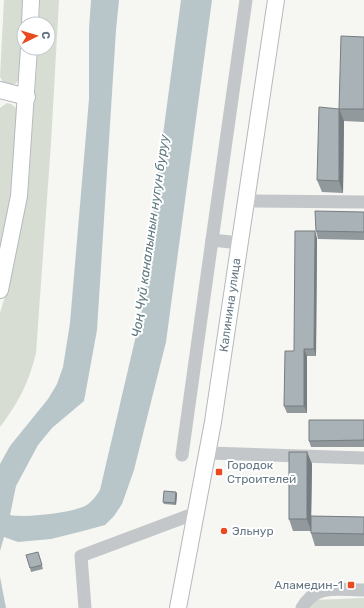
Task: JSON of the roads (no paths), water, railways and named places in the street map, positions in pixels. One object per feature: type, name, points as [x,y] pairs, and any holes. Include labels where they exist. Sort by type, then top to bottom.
[{"type":"main road","points":[[31,16],[32,0]]},
{"type":"main road","name":"Калинина улица","points":[[178,608],[207,453],[276,0]]},
{"type":"main road","points":[[0,290],[20,196],[29,56]]},
{"type":"main road","points":[[0,90],[27,97]]},
{"type":"lane","points":[[182,455],[246,0]]},
{"type":"lane","points":[[246,201],[364,202]]},
{"type":"lane","points":[[212,240],[240,243]]},
{"type":"lane","points":[[207,453],[364,458]]},
{"type":"lane","points":[[85,608],[81,556],[196,513]]},
{"type":"lane","points":[[302,608],[309,597],[321,590],[364,590]]},
{"type":"place","name":"Городок Строителей","points":[[219,472]]},
{"type":"place","name":"Эльнур","points":[[224,531]]},
{"type":"place","name":"Аламедин-1","points":[[351,585]]},
{"type":"water label","name":"Чоң Чүй каналынын нугун буруу","points":[[150,236]]}]
